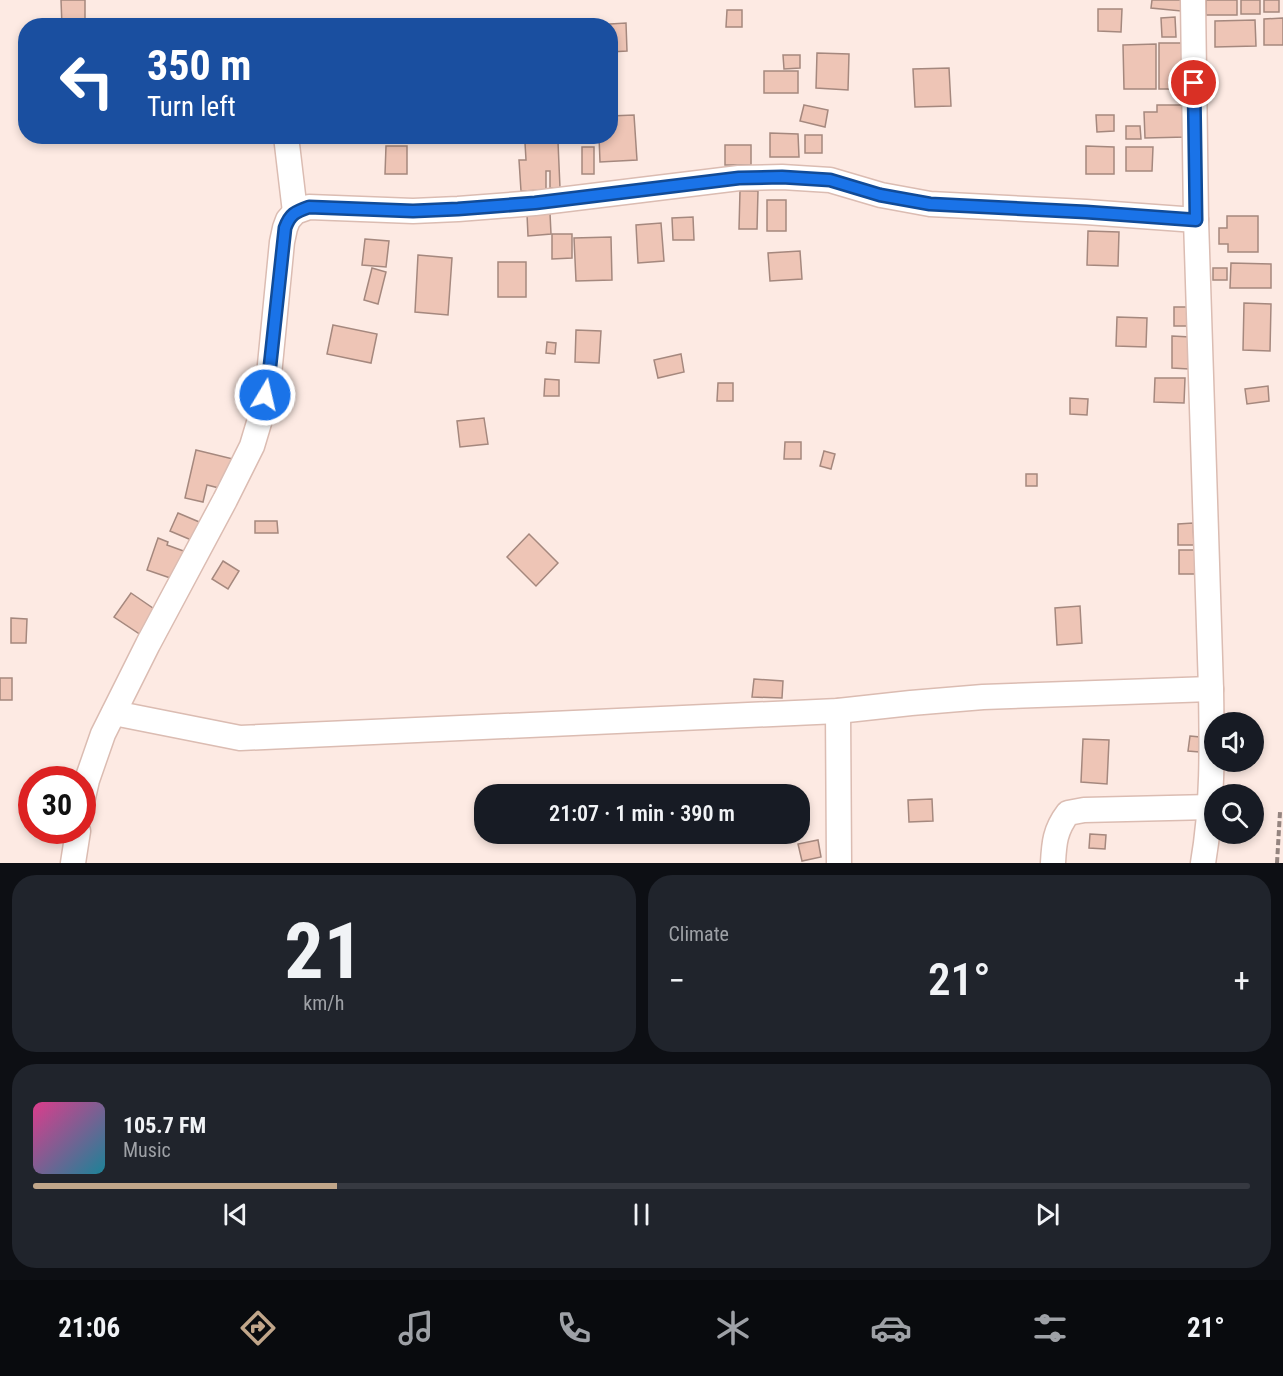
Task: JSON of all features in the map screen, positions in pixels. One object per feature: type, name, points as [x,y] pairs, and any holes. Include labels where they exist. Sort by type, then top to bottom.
[{"type":"street","points":[[1193,0],[1196,220],[1211,689],[1211,784]]},
{"type":"street","points":[[287,144],[295,212]]},
{"type":"street","points":[[92,766],[114,713],[148,644],[252,446],[269,375],[284,235],[288,220],[295,212],[309,207],[413,211],[458,209],[535,203],[739,178],[782,177],[830,180],[880,195],[930,204],[1196,220]]},
{"type":"street","points":[[114,713],[240,738],[837,711],[983,697],[1211,689]]},
{"type":"street","points":[[837,711],[839,863]]},
{"type":"street","points":[[1053,863],[1054,842],[1060,824],[1068,813],[1084,810],[1204,807]]},
{"type":"street","points":[[73,863],[76,844]]},
{"type":"street","points":[[1203,863],[1206,844]]},
{"type":"path","points":[[1277,863],[1280,812]]},
{"type":"building","points":[[61,0],[85,0],[85,18],[62,18]]},
{"type":"building","points":[[1152,0],[1182,0],[1181,11],[1151,8]]},
{"type":"building","points":[[1206,0],[1237,0],[1237,15],[1206,15]]},
{"type":"building","points":[[1241,0],[1260,0],[1260,14],[1241,14]]},
{"type":"building","points":[[1264,0],[1279,0],[1279,12],[1264,12]]},
{"type":"building","points":[[1098,9],[1122,9],[1121,32],[1098,31]]},
{"type":"building","points":[[727,10],[742,10],[742,27],[726,27]]},
{"type":"building","points":[[1175,17],[1176,37],[1162,37],[1161,18]]},
{"type":"building","points":[[1283,18],[1283,45],[1264,45],[1264,19]]},
{"type":"building","points":[[1255,20],[1256,46],[1215,47],[1215,21]]},
{"type":"building","points":[[618,23],[626,23],[627,51],[618,52]]},
{"type":"building","points":[[1159,43],[1185,43],[1185,89],[1159,89]]},
{"type":"building","points":[[1156,44],[1156,89],[1124,89],[1123,45]]},
{"type":"building","points":[[817,53],[849,54],[848,90],[816,88]]},
{"type":"building","points":[[783,55],[800,55],[800,68],[784,69]]},
{"type":"building","points":[[949,68],[951,106],[915,107],[913,69]]},
{"type":"building","points":[[764,71],[798,71],[798,93],[764,93]]},
{"type":"building","points":[[804,105],[828,110],[825,127],[800,121]]},
{"type":"building","points":[[1157,105],[1185,105],[1186,137],[1145,138],[1144,112],[1157,112]]},
{"type":"building","points":[[634,115],[637,160],[600,162],[599,144],[618,144],[618,116]]},
{"type":"building","points":[[1096,115],[1114,115],[1114,131],[1097,132]]},
{"type":"building","points":[[1126,126],[1140,126],[1141,139],[1126,139]]},
{"type":"building","points":[[770,133],[798,134],[799,157],[770,157]]},
{"type":"building","points":[[805,135],[822,135],[822,153],[805,153]]},
{"type":"building","points":[[525,144],[558,144],[560,188],[550,188],[550,171],[546,171],[546,190],[521,191],[519,160],[526,160]]},
{"type":"building","points":[[725,145],[751,145],[751,165],[725,165]]},
{"type":"building","points":[[386,146],[407,146],[407,174],[385,174]]},
{"type":"building","points":[[1086,146],[1114,147],[1114,174],[1086,174]]},
{"type":"building","points":[[582,147],[594,147],[594,174],[582,174]]},
{"type":"building","points":[[1126,147],[1153,147],[1152,171],[1126,171]]},
{"type":"building","points":[[740,191],[758,191],[757,229],[739,229]]},
{"type":"building","points":[[767,200],[786,200],[786,231],[767,231]]},
{"type":"building","points":[[550,213],[551,234],[528,236],[527,214]]},
{"type":"building","points":[[1227,216],[1258,216],[1258,252],[1228,252],[1228,244],[1219,244],[1219,228],[1227,228]]},
{"type":"building","points":[[693,217],[694,240],[673,240],[672,218]]},
{"type":"building","points":[[661,223],[664,261],[638,263],[636,225]]},
{"type":"building","points":[[1088,231],[1119,232],[1118,266],[1087,265]]},
{"type":"building","points":[[552,234],[572,234],[572,258],[552,259]]},
{"type":"building","points":[[611,237],[612,280],[576,281],[574,238]]},
{"type":"building","points":[[365,239],[389,241],[386,267],[362,265]]},
{"type":"building","points":[[800,251],[802,279],[770,281],[768,253]]},
{"type":"building","points":[[418,255],[452,258],[448,315],[415,312]]},
{"type":"building","points":[[498,262],[526,262],[526,297],[498,297]]},
{"type":"building","points":[[1231,263],[1271,264],[1271,288],[1230,288]]},
{"type":"building","points":[[372,268],[386,272],[378,304],[364,300]]},
{"type":"building","points":[[1213,268],[1227,268],[1227,280],[1213,280]]},
{"type":"building","points":[[1244,303],[1271,304],[1270,351],[1243,350]]},
{"type":"building","points":[[1174,307],[1190,307],[1189,326],[1174,326]]},
{"type":"building","points":[[1117,317],[1147,318],[1146,347],[1116,346]]},
{"type":"building","points":[[333,325],[377,334],[371,363],[327,354]]},
{"type":"building","points":[[576,330],[601,331],[599,363],[575,362]]},
{"type":"building","points":[[1172,336],[1190,337],[1189,369],[1172,368]]},
{"type":"building","points":[[547,342],[556,343],[555,354],[546,353]]},
{"type":"building","points":[[681,354],[684,372],[658,378],[654,360]]},
{"type":"building","points":[[1155,378],[1185,378],[1184,403],[1154,402]]},
{"type":"building","points":[[545,379],[559,380],[559,396],[544,396]]},
{"type":"building","points":[[718,383],[733,383],[733,401],[717,401]]},
{"type":"building","points":[[1268,386],[1269,401],[1247,404],[1245,389]]},
{"type":"building","points":[[1070,398],[1088,399],[1087,415],[1070,414]]},
{"type":"building","points":[[484,418],[488,444],[460,447],[457,421]]},
{"type":"building","points":[[785,442],[801,442],[801,459],[784,459]]},
{"type":"building","points":[[196,450],[233,459],[223,489],[207,485],[203,502],[185,498]]},
{"type":"building","points":[[824,451],[835,454],[831,469],[820,466]]},
{"type":"building","points":[[1026,474],[1037,474],[1037,486],[1026,486]]},
{"type":"building","points":[[178,513],[204,524],[196,542],[170,531]]},
{"type":"building","points":[[255,521],[277,521],[278,533],[255,533]]},
{"type":"building","points":[[1193,523],[1194,545],[1178,545],[1178,524]]},
{"type":"building","points":[[529,534],[558,563],[536,586],[507,557]]},
{"type":"building","points":[[158,538],[168,542],[167,545],[189,553],[179,581],[147,570]]},
{"type":"building","points":[[1179,550],[1196,550],[1197,574],[1179,574]]},
{"type":"building","points":[[223,561],[239,571],[228,589],[212,579]]},
{"type":"building","points":[[131,593],[160,613],[144,637],[114,617]]},
{"type":"building","points":[[1080,606],[1082,643],[1057,645],[1055,608]]},
{"type":"building","points":[[11,618],[27,619],[26,643],[11,643]]},
{"type":"building","points":[[0,678],[12,678],[12,700],[0,700]]},
{"type":"building","points":[[754,679],[783,681],[782,698],[752,697]]},
{"type":"building","points":[[1190,736],[1200,737],[1199,752],[1188,751]]},
{"type":"building","points":[[1083,739],[1109,740],[1107,784],[1081,782]]},
{"type":"building","points":[[932,799],[933,821],[909,822],[908,800]]},
{"type":"building","points":[[1090,834],[1106,835],[1105,849],[1089,848]]},
{"type":"building","points":[[818,840],[821,857],[802,861],[798,844],[810,844],[810,842]]},
{"type":"route","points":[[265,395],[285,228],[295,212],[309,207],[413,211],[458,209],[535,203],[739,178],[782,177],[830,180],[880,195],[930,204],[1196,220],[1194,83]]}]
